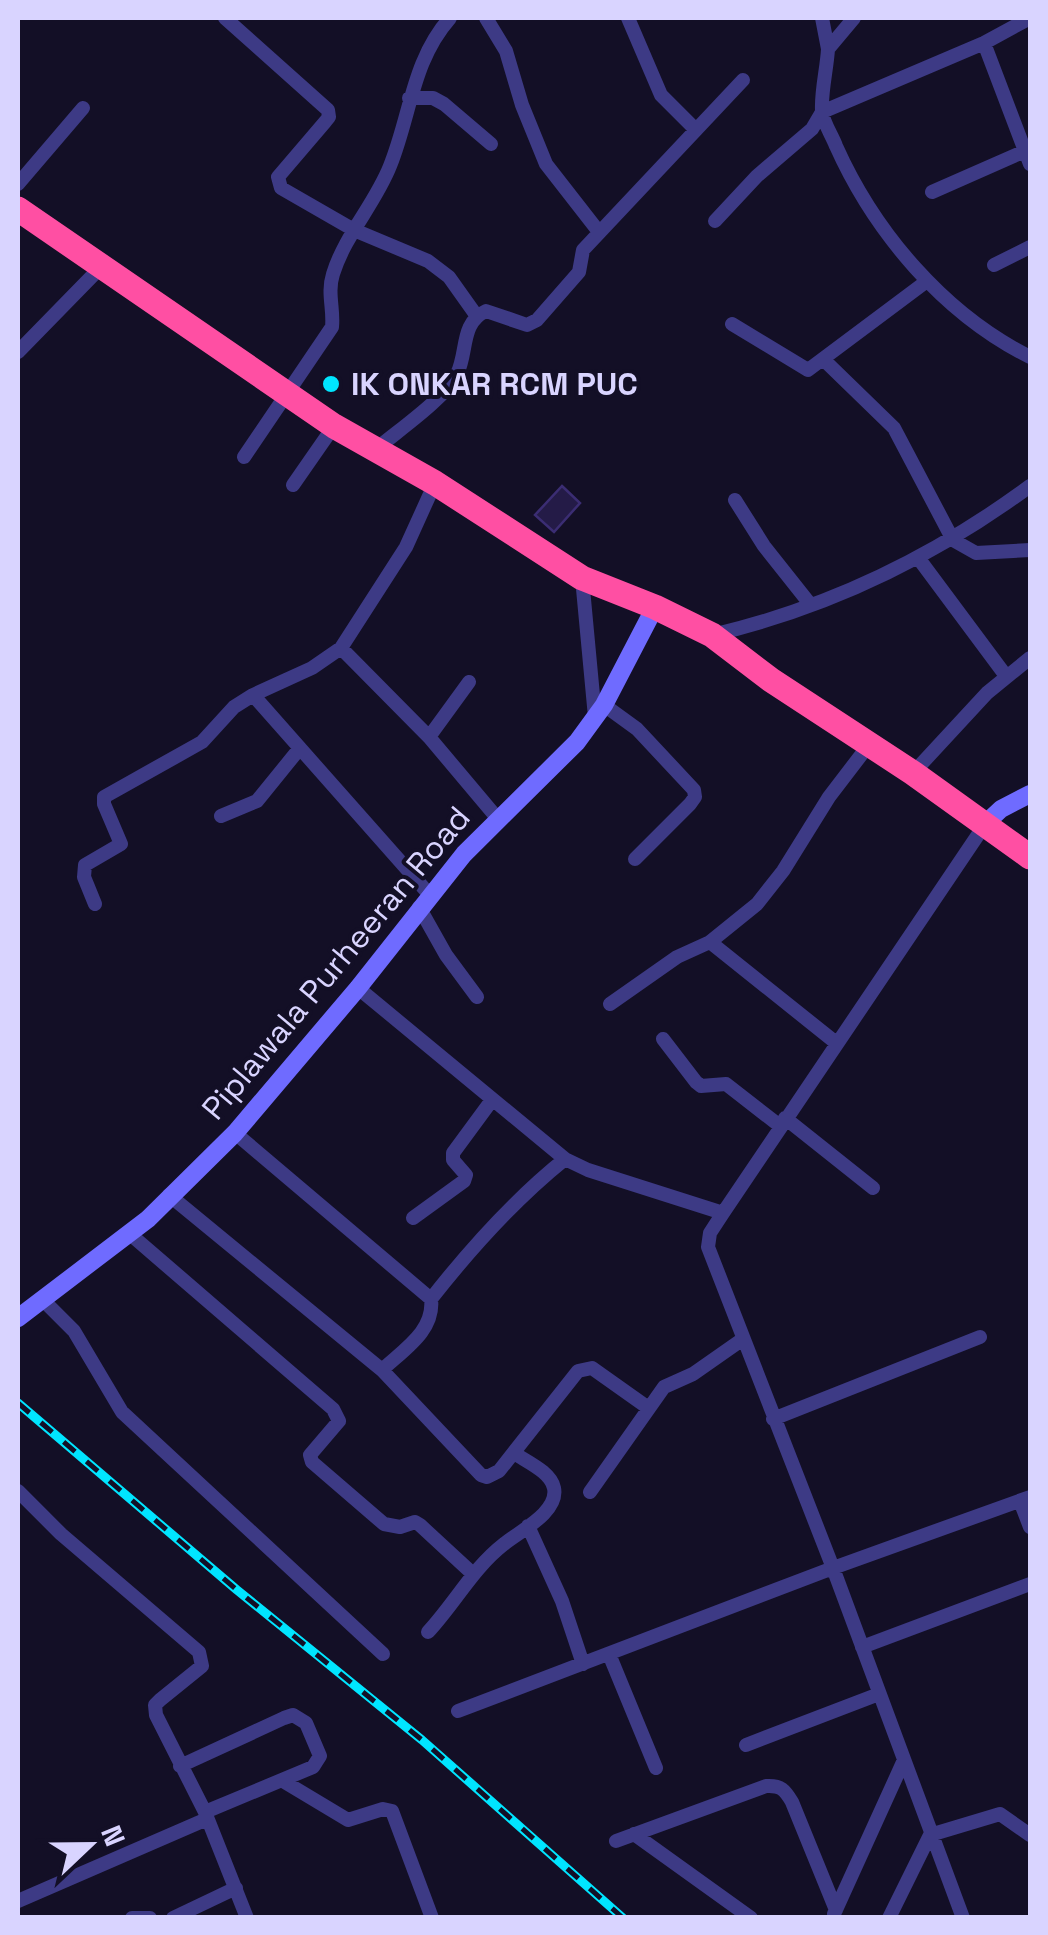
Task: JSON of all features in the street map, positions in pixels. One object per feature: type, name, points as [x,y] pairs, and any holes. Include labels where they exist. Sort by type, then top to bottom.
[{"type":"highway","points":[[18,208],[374,451],[435,483],[582,578],[712,635],[771,680],[913,773],[1030,857]]},
{"type":"street","points":[[226,18],[328,110],[325,122],[278,177],[280,188],[354,230],[428,261],[449,277],[476,316]]},
{"type":"street","points":[[244,458],[332,328],[328,302],[332,277],[390,166],[431,40],[450,18]]},
{"type":"street","points":[[486,18],[506,52],[546,164],[599,232]]},
{"type":"street","points":[[628,18],[661,96],[696,130]]},
{"type":"street","points":[[715,221],[757,176],[812,129],[822,112],[828,49],[822,18]]},
{"type":"street","points":[[828,49],[854,18]]},
{"type":"street","points":[[822,112],[1030,18]]},
{"type":"street","points":[[932,192],[1028,158],[984,42]]},
{"type":"street","points":[[374,451],[457,375],[470,324],[476,316],[486,311],[520,325],[536,320],[579,272],[580,256],[599,232],[743,80]]},
{"type":"street","points":[[409,98],[432,98],[444,104],[491,144]]},
{"type":"street","points":[[18,184],[83,108]]},
{"type":"street","points":[[822,112],[847,169],[902,252],[963,316],[1030,357]]},
{"type":"street","points":[[994,265],[1030,247]]},
{"type":"street","points":[[18,352],[101,267]]},
{"type":"street","points":[[732,324],[808,370],[927,281]]},
{"type":"street","points":[[824,360],[894,428],[954,540],[976,553],[1030,550]]},
{"type":"street","points":[[293,485],[334,426]]},
{"type":"street","points":[[95,904],[84,877],[85,866],[120,844],[104,797],[202,742],[234,707],[252,695],[312,668],[341,648],[406,547],[435,483]]},
{"type":"street","points":[[712,635],[810,604],[919,559],[954,540],[1030,486]]},
{"type":"street","points":[[735,500],[780,568],[810,604]]},
{"type":"street","points":[[919,559],[1006,676]]},
{"type":"street","points":[[582,578],[599,711],[637,728],[694,790],[690,804],[634,859]]},
{"type":"street","name":"Piplawala Purheeran Road","points":[[18,1318],[130,1234],[235,1132],[358,988],[424,901],[498,819],[555,766],[599,711],[655,607]]},
{"type":"street","points":[[341,648],[428,736],[498,819]]},
{"type":"street","points":[[913,773],[1006,676],[1030,658]]},
{"type":"street","points":[[428,736],[469,682]]},
{"type":"street","points":[[252,695],[424,901],[456,971],[477,997]]},
{"type":"street","points":[[610,1004],[676,957],[710,942],[757,904],[868,746]]},
{"type":"street","points":[[221,816],[257,801],[300,748]]},
{"type":"street","points":[[963,1918],[708,1247],[710,1233],[835,1042],[986,823],[1030,794]]},
{"type":"street","points":[[710,942],[835,1042]]},
{"type":"street","points":[[358,988],[565,1159],[723,1213]]},
{"type":"street","points":[[662,1039],[701,1086],[726,1084],[873,1188]]},
{"type":"street","points":[[413,1218],[466,1178],[454,1160],[454,1153],[492,1100]]},
{"type":"street","points":[[235,1132],[431,1299]]},
{"type":"street","points":[[382,1370],[424,1330],[430,1320],[431,1299],[484,1235],[540,1178],[565,1159]]},
{"type":"street","points":[[170,1195],[382,1370],[482,1475],[493,1476],[584,1368],[592,1368],[647,1408]]},
{"type":"street","points":[[130,1234],[333,1409],[339,1421],[313,1449],[312,1462],[384,1524],[420,1525],[472,1574]]},
{"type":"street","points":[[42,1299],[74,1330],[122,1412],[384,1654]]},
{"type":"street","points":[[773,1419],[980,1337]]},
{"type":"street","points":[[590,1492],[668,1383],[693,1374],[743,1339]]},
{"type":"street","points":[[428,1632],[472,1574],[543,1514],[556,1492],[546,1475],[514,1453]]},
{"type":"street","points":[[18,1492],[199,1652],[202,1666],[155,1705],[156,1715],[206,1816],[247,1918]]},
{"type":"street","points":[[458,1712],[1025,1499],[1030,1526]]},
{"type":"street","points":[[528,1526],[556,1588],[583,1664]]},
{"type":"street","points":[[862,1646],[1030,1584]]},
{"type":"street","points":[[609,1654],[656,1768]]},
{"type":"street","points":[[746,1745],[879,1694]]},
{"type":"street","points":[[22,1918],[18,1905],[313,1767],[320,1756],[306,1723],[293,1715],[180,1766]]},
{"type":"street","points":[[834,1914],[904,1760]]},
{"type":"street","points":[[283,1780],[348,1820],[383,1808],[392,1811],[432,1918]]},
{"type":"street","points":[[616,1840],[766,1786],[776,1786],[785,1790],[792,1802],[834,1914]]},
{"type":"street","points":[[889,1918],[930,1835],[1000,1814],[1030,1835]]},
{"type":"street","points":[[634,1834],[751,1918]]},
{"type":"street","points":[[173,1918],[236,1888]]},
{"type":"street","points":[[132,1918],[150,1918]]},
{"type":"building","points":[[562,486],[580,503],[554,532],[535,515]]},
{"type":"railway","points":[[18,1403],[237,1590],[422,1740],[623,1918]]},
{"type":"place","name":"IK ONKAR RCM PUC","points":[[331,384]]}]
